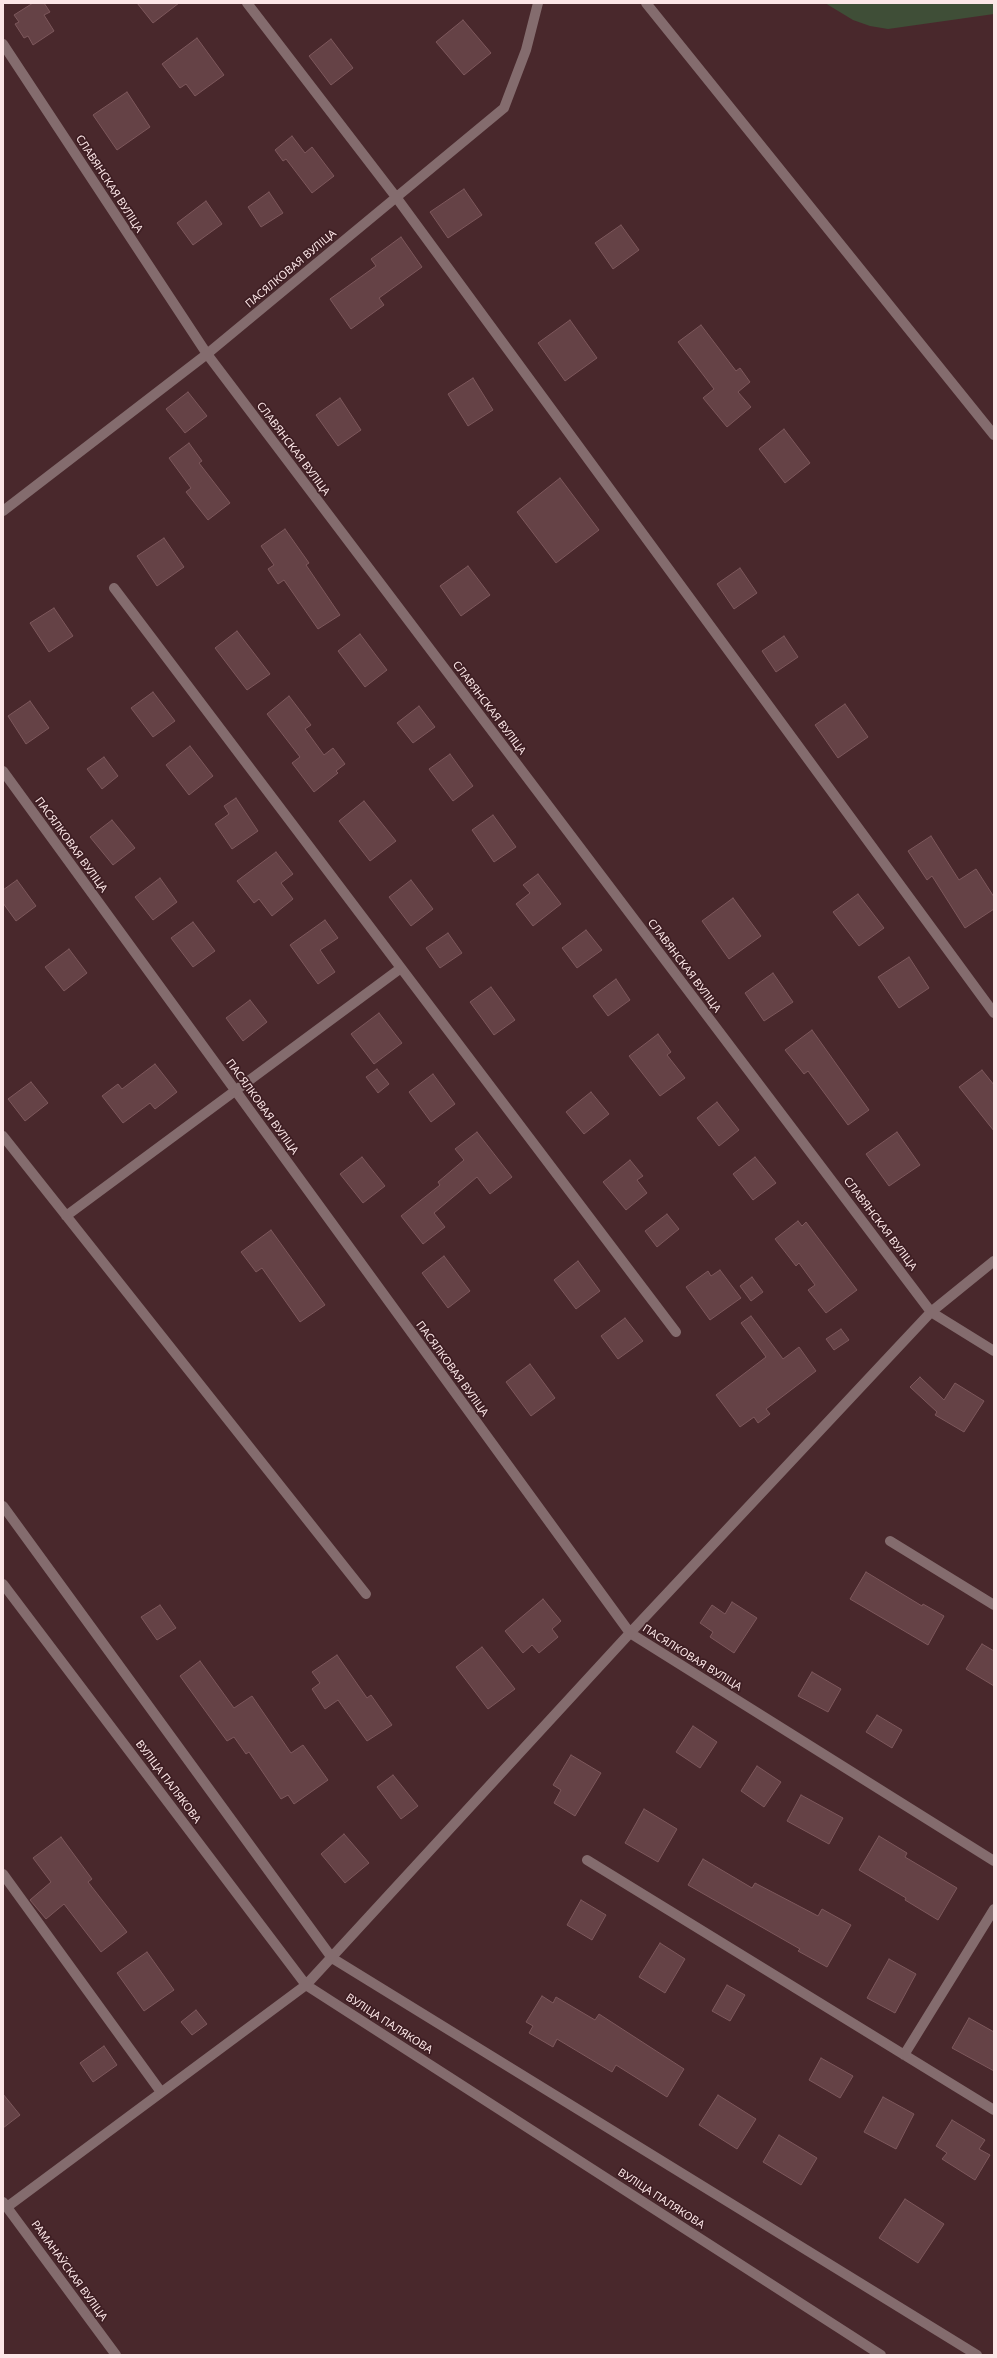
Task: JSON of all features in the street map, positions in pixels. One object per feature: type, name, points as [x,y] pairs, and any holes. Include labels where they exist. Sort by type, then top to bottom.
[{"type":"street","points":[[247,3],[396,197],[994,1013]]},
{"type":"street","name":"ПАСЯЛКОВАЯ ВУЛІЦА","points":[[3,511],[207,354],[504,108],[526,50],[538,3]]},
{"type":"street","points":[[646,3],[994,434]]},
{"type":"street","name":"СЛАВЯНСКАЯ ВУЛІЦА","points":[[3,44],[207,354],[931,1312],[994,1351]]},
{"type":"street","points":[[114,588],[676,1332]]},
{"type":"street","name":"ПАСЯЛКОВАЯ ВУЛІЦА","points":[[3,771],[630,1633],[994,1861]]},
{"type":"street","points":[[66,1216],[401,968]]},
{"type":"street","points":[[3,1136],[366,1594]]},
{"type":"street","points":[[5,2204],[162,2092],[306,1985],[630,1633],[931,1312],[994,1261]]},
{"type":"street","points":[[3,1506],[332,1958],[976,2355]]},
{"type":"street","points":[[890,1541],[994,1604]]},
{"type":"street","name":"ВУЛІЦА ПАЛЯКОВА","points":[[3,1584],[306,1985],[881,2355]]},
{"type":"street","points":[[587,1860],[994,2110]]},
{"type":"street","points":[[3,1874],[162,2092]]},
{"type":"street","points":[[904,2055],[994,1909]]},
{"type":"street","name":"РАМАНАЎСКАЯ ВУЛІЦА","points":[[5,2204],[116,2355]]},
{"type":"green space","points":[[825,3],[994,3],[994,14],[888,29],[870,26],[853,20]]},
{"type":"building","points":[[33,3],[44,3],[50,12],[44,15],[54,31],[33,45],[28,36],[24,38],[15,24],[19,22],[14,15]]},
{"type":"building","points":[[137,3],[179,3],[153,23]]},
{"type":"building","points":[[463,20],[491,53],[464,75],[436,42]]},
{"type":"building","points":[[197,38],[224,75],[195,96],[186,84],[180,88],[162,64]]},
{"type":"building","points":[[331,39],[353,68],[331,85],[309,56]]},
{"type":"building","points":[[127,92],[150,127],[117,150],[93,115]]},
{"type":"building","points":[[292,136],[305,153],[312,147],[334,176],[312,193],[286,159],[283,161],[275,150]]},
{"type":"building","points":[[464,189],[482,215],[448,238],[430,212]]},
{"type":"building","points":[[269,192],[283,213],[261,227],[248,207]]},
{"type":"building","points":[[206,201],[222,224],[193,245],[177,223]]},
{"type":"building","points":[[621,225],[639,250],[613,269],[595,243]]},
{"type":"building","points":[[401,237],[422,267],[379,298],[384,305],[351,329],[330,299],[376,266],[371,259]]},
{"type":"building","points":[[570,320],[597,358],[565,381],[538,343]]},
{"type":"building","points":[[701,325],[736,371],[740,368],[750,382],[738,392],[751,407],[727,427],[703,398],[714,389],[678,342]]},
{"type":"building","points":[[473,378],[493,410],[468,426],[448,394]]},
{"type":"building","points":[[188,392],[207,416],[185,433],[166,409]]},
{"type":"building","points":[[340,398],[361,430],[338,446],[316,415]]},
{"type":"building","points":[[784,429],[810,463],[785,483],[759,449]]},
{"type":"building","points":[[189,443],[202,461],[199,463],[230,503],[208,520],[186,492],[191,488],[169,458]]},
{"type":"building","points":[[560,478],[599,530],[556,563],[517,512]]},
{"type":"building","points":[[285,529],[309,563],[306,565],[340,615],[318,629],[284,580],[278,584],[268,569],[274,565],[261,546]]},
{"type":"building","points":[[164,538],[184,567],[157,586],[137,556]]},
{"type":"building","points":[[468,566],[490,595],[461,616],[440,586]]},
{"type":"building","points":[[740,568],[757,593],[734,609],[717,584]]},
{"type":"building","points":[[54,608],[73,636],[49,652],[30,623]]},
{"type":"building","points":[[237,631],[270,674],[247,690],[215,648]]},
{"type":"building","points":[[360,634],[387,670],[365,687],[338,651]]},
{"type":"building","points":[[784,636],[798,657],[776,672],[762,651]]},
{"type":"building","points":[[153,692],[175,721],[153,737],[131,708]]},
{"type":"building","points":[[289,696],[311,725],[305,729],[324,755],[333,748],[345,764],[336,771],[338,773],[314,792],[292,763],[300,757],[267,714]]},
{"type":"building","points":[[30,701],[49,728],[26,744],[8,716]]},
{"type":"building","points":[[845,704],[868,737],[838,758],[815,725]]},
{"type":"building","points":[[419,706],[435,727],[413,743],[397,723]]},
{"type":"building","points":[[190,746],[213,776],[189,795],[166,765]]},
{"type":"building","points":[[450,754],[473,786],[453,801],[429,769]]},
{"type":"building","points":[[104,757],[118,776],[102,789],[87,769]]},
{"type":"building","points":[[236,798],[258,831],[232,849],[215,824],[229,814],[224,806]]},
{"type":"building","points":[[364,801],[396,841],[370,861],[339,821]]},
{"type":"building","points":[[493,815],[516,847],[494,862],[472,830]]},
{"type":"building","points":[[112,820],[135,848],[113,865],[90,837]]},
{"type":"building","points":[[931,836],[959,880],[976,869],[994,897],[994,909],[965,928],[932,876],[927,880],[908,851]]},
{"type":"building","points":[[276,852],[293,874],[281,883],[293,899],[272,916],[259,899],[254,903],[237,881]]},
{"type":"building","points":[[538,874],[561,904],[533,926],[516,904],[530,893],[523,885]]},
{"type":"building","points":[[160,878],[177,902],[153,920],[135,897]]},
{"type":"building","points":[[17,880],[36,906],[16,921],[3,903],[3,890]]},
{"type":"building","points":[[411,880],[433,909],[411,926],[389,897]]},
{"type":"building","points":[[858,894],[884,928],[859,946],[833,912]]},
{"type":"building","points":[[733,898],[761,936],[729,959],[702,921]]},
{"type":"building","points":[[325,920],[338,938],[320,950],[335,972],[318,984],[290,945]]},
{"type":"building","points":[[193,922],[215,951],[193,967],[171,938]]},
{"type":"building","points":[[586,930],[602,950],[577,968],[562,948]]},
{"type":"building","points":[[448,933],[462,953],[440,968],[426,948]]},
{"type":"building","points":[[69,949],[87,973],[64,991],[45,967]]},
{"type":"building","points":[[909,957],[929,988],[899,1008],[878,977]]},
{"type":"building","points":[[773,973],[793,1002],[764,1021],[745,993]]},
{"type":"building","points":[[616,979],[630,1000],[608,1016],[593,996]]},
{"type":"building","points":[[491,987],[515,1020],[494,1035],[470,1002]]},
{"type":"building","points":[[250,1000],[267,1022],[243,1041],[226,1018]]},
{"type":"building","points":[[379,1013],[402,1043],[374,1064],[351,1034]]},
{"type":"building","points":[[812,1030],[869,1110],[848,1125],[808,1071],[804,1074],[785,1050]]},
{"type":"building","points":[[658,1034],[671,1052],[667,1055],[685,1078],[660,1096],[629,1056]]},
{"type":"building","points":[[155,1064],[177,1092],[155,1109],[150,1103],[123,1123],[102,1096],[118,1084],[122,1089]]},
{"type":"building","points":[[377,1069],[389,1084],[378,1093],[366,1077]]},
{"type":"building","points":[[982,1070],[994,1085],[994,1131],[959,1087]]},
{"type":"building","points":[[433,1074],[455,1104],[431,1122],[409,1092]]},
{"type":"building","points":[[31,1082],[48,1103],[25,1121],[8,1099]]},
{"type":"building","points":[[591,1092],[609,1114],[584,1134],[566,1112]]},
{"type":"building","points":[[717,1102],[739,1130],[719,1146],[697,1118]]},
{"type":"building","points":[[477,1132],[512,1177],[490,1194],[477,1177],[434,1213],[445,1227],[423,1244],[401,1216],[440,1185],[438,1182],[464,1160],[455,1149]]},
{"type":"building","points":[[897,1132],[920,1165],[889,1186],[866,1154]]},
{"type":"building","points":[[362,1157],[385,1186],[363,1203],[340,1174]]},
{"type":"building","points":[[755,1157],[776,1183],[753,1200],[733,1174]]},
{"type":"building","points":[[630,1160],[643,1176],[637,1180],[647,1193],[626,1210],[603,1182]]},
{"type":"building","points":[[667,1214],[679,1229],[657,1247],[645,1231]]},
{"type":"building","points":[[798,1221],[802,1226],[806,1222],[857,1290],[826,1313],[808,1290],[815,1285],[799,1263],[796,1266],[775,1239]]},
{"type":"building","points":[[271,1230],[325,1305],[300,1322],[262,1268],[256,1272],[241,1252]]},
{"type":"building","points":[[444,1256],[470,1291],[448,1308],[422,1273]]},
{"type":"building","points":[[578,1261],[600,1291],[576,1309],[554,1280]]},
{"type":"building","points":[[720,1270],[741,1298],[710,1320],[686,1287],[708,1271],[711,1276]]},
{"type":"building","points":[[752,1277],[763,1292],[751,1301],[740,1286]]},
{"type":"building","points":[[751,1316],[783,1359],[799,1347],[816,1371],[766,1409],[770,1414],[758,1423],[754,1417],[740,1427],[716,1395],[766,1357],[741,1323]]},
{"type":"building","points":[[625,1318],[643,1341],[618,1359],[601,1336]]},
{"type":"building","points":[[841,1329],[849,1340],[834,1350],[826,1339]]},
{"type":"building","points":[[530,1364],[555,1398],[531,1416],[506,1382]]},
{"type":"building","points":[[920,1377],[944,1400],[955,1383],[984,1401],[964,1432],[935,1415],[937,1412],[910,1387]]},
{"type":"building","points":[[866,1572],[922,1606],[923,1604],[944,1616],[928,1645],[850,1599]]},
{"type":"building","points":[[543,1599],[561,1621],[552,1629],[558,1637],[539,1653],[532,1645],[523,1653],[505,1631]]},
{"type":"building","points":[[732,1602],[757,1618],[734,1653],[710,1637],[713,1632],[700,1623],[712,1605],[725,1614]]},
{"type":"building","points":[[160,1605],[176,1628],[157,1640],[141,1617]]},
{"type":"building","points":[[982,1644],[994,1651],[994,1686],[966,1669]]},
{"type":"building","points":[[482,1647],[515,1689],[488,1709],[456,1667]]},
{"type":"building","points":[[337,1655],[367,1698],[371,1695],[392,1725],[367,1741],[338,1700],[325,1709],[312,1689],[320,1683],[312,1672]]},
{"type":"building","points":[[200,1661],[234,1708],[252,1696],[291,1753],[303,1745],[328,1780],[294,1804],[288,1795],[281,1799],[249,1752],[246,1754],[234,1737],[227,1741],[180,1676]]},
{"type":"building","points":[[812,1672],[841,1689],[828,1712],[798,1696]]},
{"type":"building","points":[[877,1715],[902,1730],[892,1748],[866,1732]]},
{"type":"building","points":[[693,1726],[717,1742],[700,1768],[676,1752]]},
{"type":"building","points":[[571,1755],[601,1773],[575,1816],[554,1803],[561,1790],[553,1785]]},
{"type":"building","points":[[757,1766],[781,1782],[764,1807],[741,1791]]},
{"type":"building","points":[[393,1775],[418,1806],[401,1819],[377,1787]]},
{"type":"building","points":[[801,1795],[843,1818],[829,1844],[787,1821]]},
{"type":"building","points":[[644,1809],[677,1829],[658,1862],[625,1843]]},
{"type":"building","points":[[344,1834],[369,1863],[345,1883],[321,1854]]},
{"type":"building","points":[[879,1836],[907,1853],[905,1857],[957,1888],[938,1920],[905,1900],[906,1898],[859,1870]]},
{"type":"building","points":[[61,1837],[92,1879],[88,1882],[127,1932],[101,1952],[64,1904],[46,1919],[30,1900],[51,1882],[33,1858]]},
{"type":"building","points":[[703,1859],[752,1888],[755,1883],[818,1916],[822,1909],[851,1925],[827,1967],[798,1951],[800,1949],[688,1885]]},
{"type":"building","points":[[581,1900],[606,1915],[592,1940],[567,1925]]},
{"type":"building","points":[[660,1943],[685,1959],[665,1993],[639,1977]]},
{"type":"building","points":[[147,1952],[174,1990],[144,2011],[117,1973]]},
{"type":"building","points":[[889,1959],[916,1974],[895,2013],[867,1998]]},
{"type":"building","points":[[727,1985],[745,1995],[730,2021],[712,2011]]},
{"type":"building","points":[[542,1996],[553,2003],[556,1997],[595,2020],[599,2014],[684,2069],[667,2097],[616,2065],[612,2072],[557,2039],[553,2047],[529,2033],[533,2026],[526,2022]]},
{"type":"building","points":[[196,2010],[207,2024],[192,2035],[181,2022]]},
{"type":"building","points":[[969,2018],[994,2032],[994,2071],[952,2048]]},
{"type":"building","points":[[104,2046],[117,2065],[93,2082],[80,2063]]},
{"type":"building","points":[[821,2058],[853,2076],[840,2098],[809,2080]]},
{"type":"building","points":[[3,2094],[20,2115],[3,2128]]},
{"type":"building","points":[[718,2095],[756,2119],[737,2149],[699,2125]]},
{"type":"building","points":[[883,2097],[914,2114],[896,2149],[864,2132]]},
{"type":"building","points":[[952,2120],[985,2140],[979,2149],[990,2155],[975,2180],[942,2159],[947,2153],[936,2146]]},
{"type":"building","points":[[779,2135],[817,2158],[801,2185],[763,2162]]},
{"type":"building","points":[[905,2199],[944,2224],[918,2263],[879,2238]]}]
